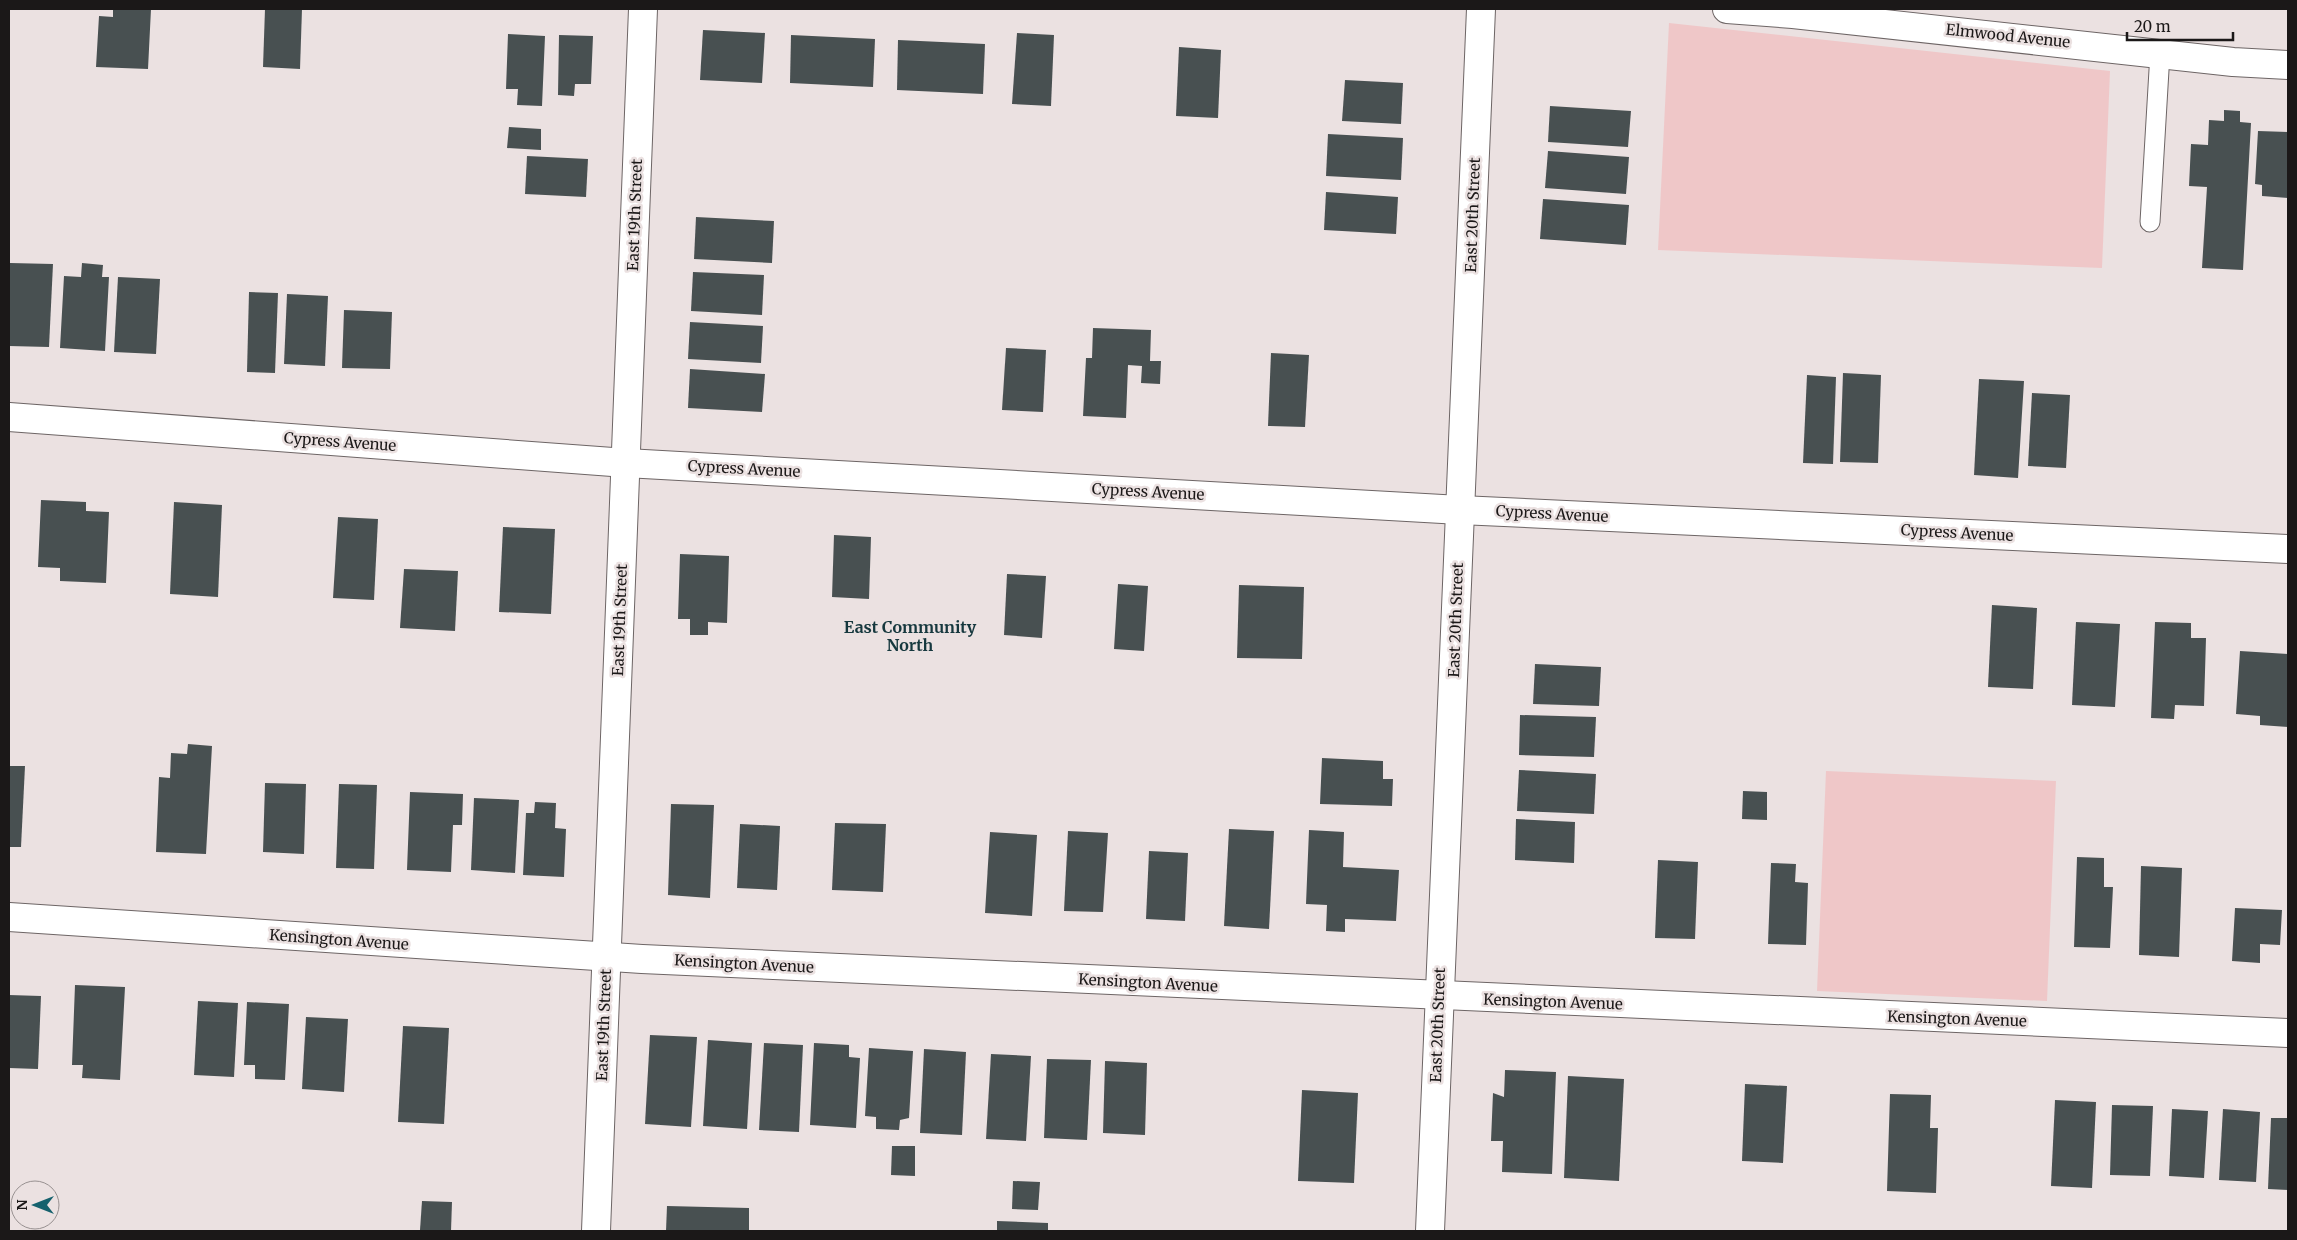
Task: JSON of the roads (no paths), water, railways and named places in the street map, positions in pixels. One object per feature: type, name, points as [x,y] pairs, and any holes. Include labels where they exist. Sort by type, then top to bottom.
[{"type":"street","name":"East 19th Street","points":[[596,1231],[643,9]]},
{"type":"street","name":"East 20th Street","points":[[1430,1231],[1482,9]]},
{"type":"street","name":"Elmwood Avenue","points":[[1727,9],[1975,32],[2288,66]]},
{"type":"street","name":"Cypress Avenue","points":[[9,417],[626,463],[1460,510],[2288,549]]},
{"type":"street","name":"Kensington Avenue","points":[[9,917],[606,958],[2288,1033]]},
{"type":"lane","points":[[2150,222],[2160,53]]},
{"type":"district","name":"East Community North","points":[[910,636]]}]
